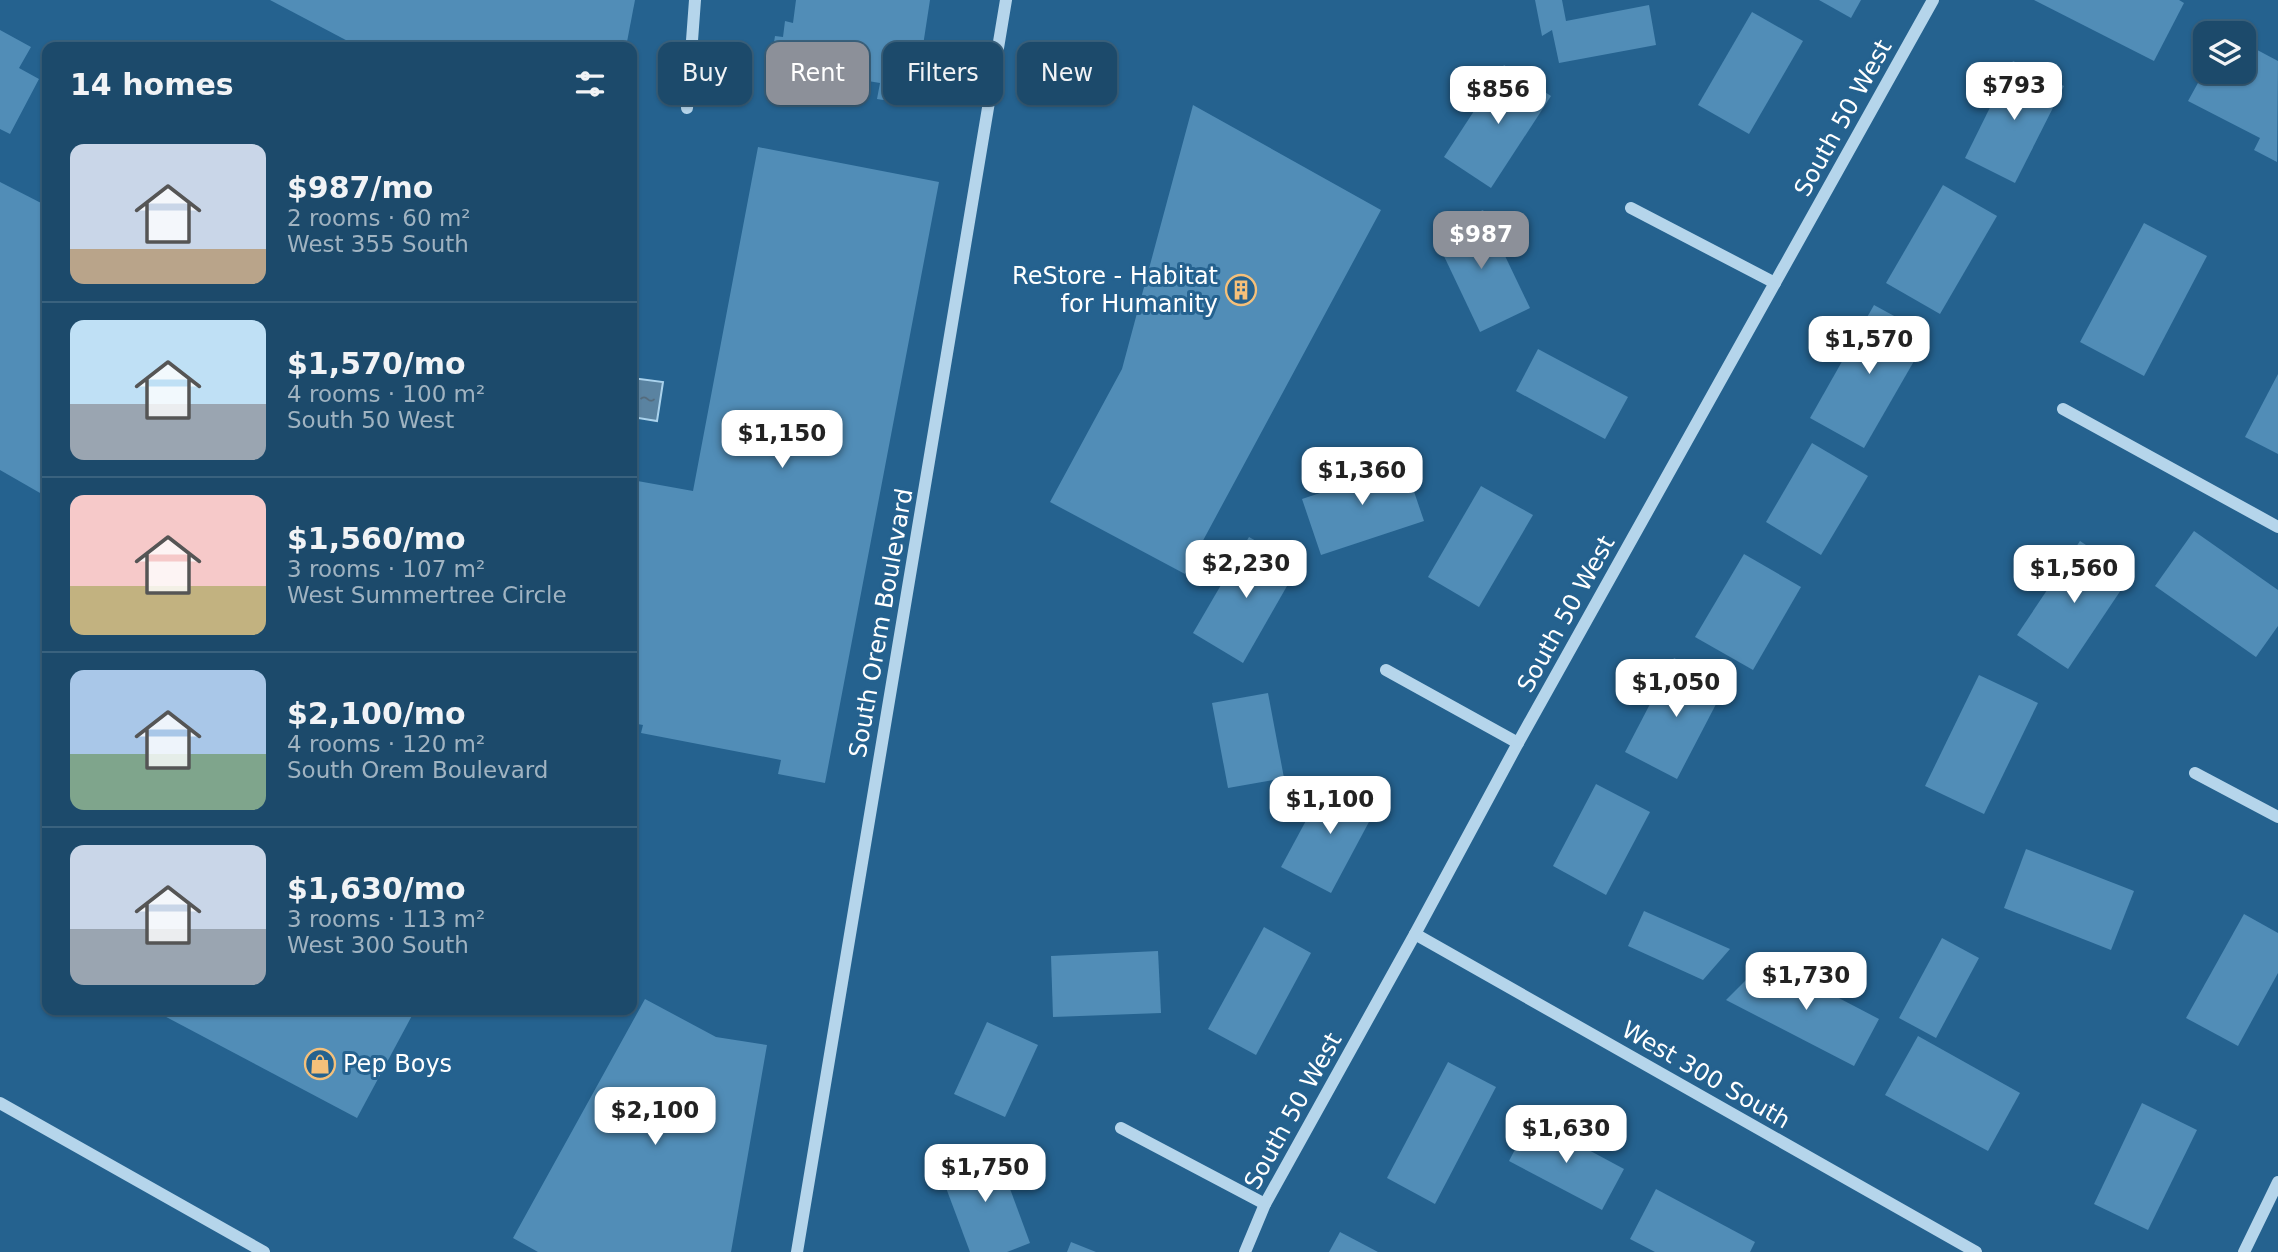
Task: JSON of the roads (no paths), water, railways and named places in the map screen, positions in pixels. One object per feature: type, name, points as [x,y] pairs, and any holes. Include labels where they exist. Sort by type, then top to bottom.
[{"type":"street","points":[[687,108],[695,0]]},
{"type":"street","name":"South Orem Boulevard","points":[[797,1252],[1006,0]]},
{"type":"street","name":"South 50 West","points":[[1245,1252],[1265,1204],[1933,0]]},
{"type":"street","points":[[1631,208],[1775,283]]},
{"type":"street","points":[[2063,408],[2278,527]]},
{"type":"street","points":[[1386,670],[1518,744]]},
{"type":"street","points":[[2195,773],[2278,817]]},
{"type":"street","name":"West 300 South","points":[[1415,934],[1954,1247],[1976,1252]]},
{"type":"street","points":[[0,1103],[264,1252]]},
{"type":"street","points":[[1121,1128],[1265,1204]]},
{"type":"street","points":[[2244,1252],[2278,1182]]},
{"type":"water","points":[[637,379],[663,382],[657,421],[637,418]]},
{"type":"place","name":"ReStore - Habitat for Humanity","points":[[1241,290]]},
{"type":"place","name":"Pep Boys","points":[[320,1064]]}]
